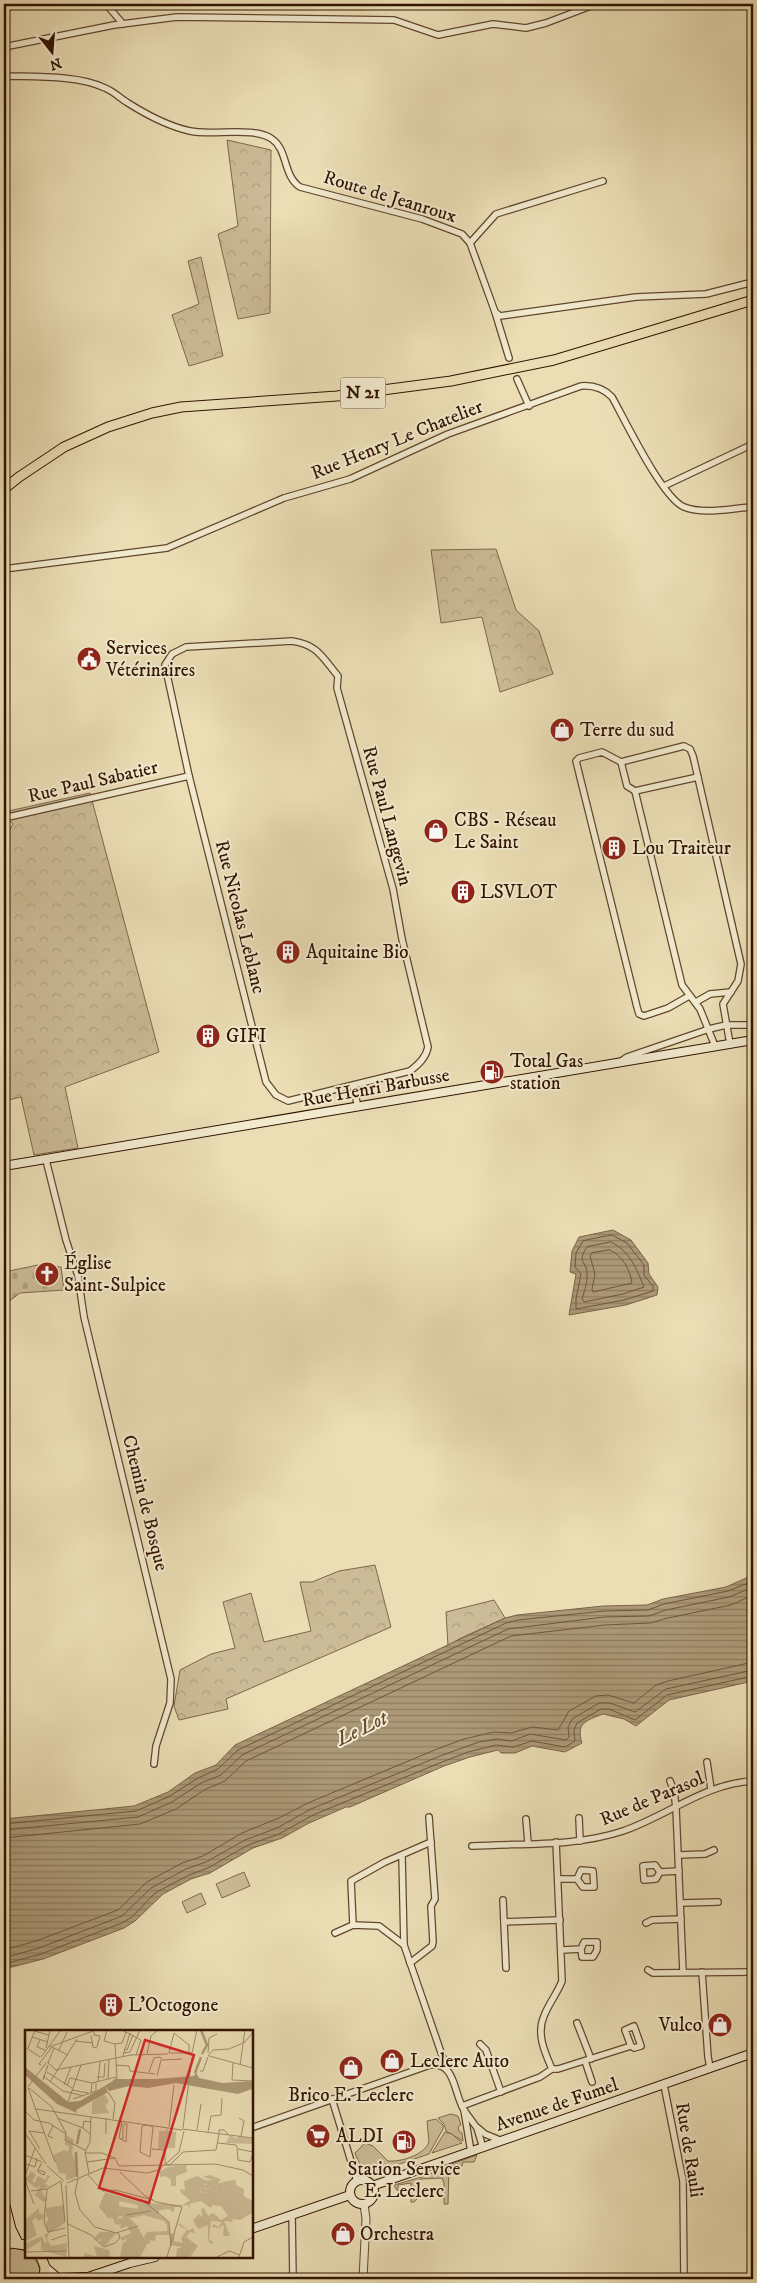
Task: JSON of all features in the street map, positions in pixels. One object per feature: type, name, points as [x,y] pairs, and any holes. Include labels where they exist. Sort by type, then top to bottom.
[{"type":"main road","name":"N 21","points":[[4,490],[19,477],[64,447],[108,427],[152,413],[181,407],[336,396],[451,381],[554,360],[752,300]]},
{"type":"main road","name":"Rue Henri Barbusse","points":[[4,1166],[753,1040]]},
{"type":"main road","name":"Avenue de Fumel","points":[[372,2186],[753,2054]]},
{"type":"main road","points":[[357,2181],[366,2181],[372,2186],[373,2197],[364,2204],[357,2203],[350,2195],[350,2188],[357,2181]]},
{"type":"main road","points":[[252,2229],[350,2195]]},
{"type":"main road","points":[[4,2202],[10,2229],[22,2244]]},
{"type":"main road","points":[[4,2246],[22,2244]]},
{"type":"main road","points":[[44,2260],[53,2275],[68,2279],[85,2278],[152,2258]]},
{"type":"main road","points":[[44,2260],[44,2279]]},
{"type":"street","points":[[106,4],[123,24]]},
{"type":"street","points":[[4,47],[45,37],[177,17],[394,20],[438,35],[492,24],[526,28],[546,23],[596,4]]},
{"type":"street","name":"Route de Jeanroux","points":[[4,76],[76,81],[107,88],[143,113],[177,128],[193,131],[260,133],[272,139],[278,146],[291,179],[300,187],[422,219],[462,234],[470,243],[495,312],[509,358]]},
{"type":"street","points":[[470,243],[496,214],[603,181]]},
{"type":"street","points":[[495,312],[500,316],[507,316],[612,300],[690,296],[725,291],[753,282]]},
{"type":"street","points":[[518,378],[528,406]]},
{"type":"street","name":"Rue Henry Le Chatelier","points":[[4,569],[167,548],[284,498],[350,479],[448,434],[581,386],[591,386],[606,391],[612,397],[664,486],[673,499],[682,506],[694,509],[753,507]]},
{"type":"street","points":[[664,486],[753,444]]},
{"type":"street","name":"Rue Paul Langevin","points":[[166,665],[167,660],[172,654],[186,647],[292,641],[315,648],[338,676],[336,688],[392,889],[428,1047],[424,1057],[410,1071],[354,1086]]},
{"type":"street","name":"Rue Nicolas Leblanc","points":[[166,665],[188,776],[266,1082],[276,1094],[288,1101],[354,1086]]},
{"type":"street","points":[[689,996],[668,1008],[644,1016],[640,1014],[576,761],[579,758],[602,752],[621,762],[684,746],[692,752],[741,964],[741,974],[723,1004],[730,1044]]},
{"type":"street","points":[[621,762],[627,786],[635,791],[682,984],[689,996],[696,1002],[716,1046]]},
{"type":"street","name":"Rue Paul Sabatier","points":[[4,818],[188,776]]},
{"type":"street","points":[[635,791],[698,777]]},
{"type":"street","points":[[696,1002],[710,994],[731,992]]},
{"type":"street","points":[[620,1062],[627,1057],[709,1029],[726,1025],[753,1025]]},
{"type":"street","points":[[354,1086],[358,1107]]},
{"type":"street","name":"Chemin de Bosque","points":[[46,1160],[69,1250],[78,1276],[84,1316],[171,1679],[170,1703],[156,1746],[154,1764]]},
{"type":"street","points":[[707,1762],[711,1789]]},
{"type":"street","points":[[670,1781],[674,1791],[676,1808],[684,1972]]},
{"type":"street","name":"Rue de Parasol","points":[[472,1846],[592,1840],[625,1830],[676,1808],[711,1789],[735,1782],[753,1781]]},
{"type":"street","points":[[410,1962],[432,1946],[433,1942],[431,1906],[435,1899],[429,1816]]},
{"type":"street","points":[[579,1818],[580,1841]]},
{"type":"street","points":[[526,1819],[528,1843]]},
{"type":"street","points":[[353,1925],[351,1881],[385,1862],[431,1842]]},
{"type":"street","points":[[552,2069],[540,2038],[541,2025],[562,1981],[556,1842]]},
{"type":"street","points":[[679,1855],[705,1854],[714,1850]]},
{"type":"street","points":[[402,1856],[404,1945],[446,2066],[463,2108],[471,2152]]},
{"type":"street","points":[[660,1872],[679,1871]]},
{"type":"street","points":[[558,1880],[577,1879]]},
{"type":"street","points":[[503,1900],[506,1968]]},
{"type":"street","points":[[681,1903],[718,1902]]},
{"type":"street","points":[[646,1923],[652,1920],[681,1919]]},
{"type":"street","points":[[504,1922],[560,1920]]},
{"type":"street","points":[[335,1933],[353,1925],[378,1926],[404,1945]]},
{"type":"street","points":[[562,1950],[581,1949]]},
{"type":"street","points":[[648,1970],[653,1973],[753,1972]]},
{"type":"street","points":[[702,1972],[710,2068]]},
{"type":"street","points":[[577,2023],[588,2060],[592,2082]]},
{"type":"street","points":[[480,2044],[486,2050],[501,2092]]},
{"type":"street","points":[[463,2108],[540,2077],[552,2069],[631,2046]]},
{"type":"street","points":[[252,2128],[430,2065],[440,2064],[446,2066]]},
{"type":"street","name":"Rue de Rauli","points":[[664,2085],[683,2181],[684,2279]]},
{"type":"street","points":[[332,2099],[357,2181]]},
{"type":"street","points":[[463,2108],[477,2128],[485,2134],[502,2141]]},
{"type":"street","points":[[477,2128],[482,2148]]},
{"type":"street","points":[[362,2279],[366,2219],[364,2204]]},
{"type":"street","points":[[292,2214],[293,2279]]},
{"type":"green space","points":[[227,140],[271,150],[270,313],[238,319],[218,234],[238,226]]},
{"type":"green space","points":[[201,257],[223,356],[189,366],[172,315],[199,304],[188,261]]},
{"type":"green space","points":[[496,549],[516,610],[539,631],[553,674],[500,692],[482,617],[441,623],[431,550]]},
{"type":"green space","points":[[90,793],[159,1052],[65,1087],[78,1148],[34,1155],[21,1097],[4,1101],[4,840],[13,824],[4,815],[4,812]]},
{"type":"green space","points":[[38,1265],[61,1267],[64,1290],[20,1293],[4,1305],[4,1272]]},
{"type":"green space","points":[[375,1565],[391,1627],[226,1699],[228,1709],[179,1720],[174,1706],[180,1670],[211,1654],[235,1648],[223,1602],[251,1593],[264,1642],[311,1631],[300,1582],[312,1582],[339,1571]]},
{"type":"green space","points":[[494,1600],[505,1618],[448,1646],[446,1612]]},
{"type":"green space","points":[[244,1872],[250,1886],[222,1898],[216,1884]]},
{"type":"green space","points":[[201,1893],[206,1904],[187,1913],[182,1902]]},
{"type":"green space","points":[[451,2114],[458,2116],[461,2125],[458,2127],[462,2133],[463,2141],[446,2131],[444,2124],[438,2118]]},
{"type":"green space","points":[[436,2119],[443,2125],[443,2129],[429,2154],[388,2168],[386,2173],[369,2173],[362,2168],[355,2153],[365,2143],[373,2146],[388,2161],[406,2159],[418,2154],[429,2142],[427,2121]]},
{"type":"green space","points":[[445,2132],[452,2134],[462,2143],[432,2153]]},
{"type":"green space","points":[[477,2155],[474,2162],[463,2162],[462,2166],[449,2167],[448,2204],[444,2204],[444,2183],[442,2178],[421,2179],[418,2182],[417,2199],[414,2202],[411,2202],[411,2183],[398,2185],[398,2191],[394,2185],[429,2175],[440,2168]]},
{"type":"green space","points":[[14,2248],[25,2251],[25,2258],[34,2258],[37,2262],[40,2273],[39,2279],[4,2279],[4,2252]]},
{"type":"water","points":[[613,1230],[631,1240],[648,1263],[649,1274],[658,1287],[657,1295],[626,1305],[569,1315],[576,1274],[570,1272],[572,1251],[579,1237]]},
{"type":"water","name":"Le Lot","points":[[753,1575],[753,1681],[669,1700],[636,1726],[624,1719],[603,1714],[587,1721],[581,1727],[580,1736],[582,1743],[565,1752],[532,1746],[515,1753],[501,1753],[498,1750],[444,1766],[309,1823],[282,1838],[253,1848],[210,1873],[191,1879],[163,1894],[135,1921],[124,1928],[43,1959],[4,1969],[4,1819],[134,1806],[168,1792],[195,1773],[216,1765],[235,1745],[505,1618],[517,1615],[603,1606],[647,1605],[663,1599],[726,1587]]},
{"type":"place","name":"Services Vétérinaires","points":[[89,659]]},
{"type":"place","name":"Terre du sud","points":[[562,730]]},
{"type":"place","name":"CBS - Réseau Le Saint","points":[[436,831]]},
{"type":"place","name":"Lou Traiteur","points":[[614,848]]},
{"type":"place","name":"LSVLOT","points":[[463,892]]},
{"type":"place","name":"Aquitaine Bio","points":[[288,952]]},
{"type":"place","name":"GIFI","points":[[208,1036]]},
{"type":"place","name":"Total Gas station","points":[[492,1072]]},
{"type":"place","name":"Église Saint-Sulpice","points":[[47,1274]]},
{"type":"place","name":"L'Octogone","points":[[111,2005]]},
{"type":"place","name":"Vulco","points":[[720,2025]]},
{"type":"place","name":"Leclerc Auto","points":[[392,2061]]},
{"type":"place","name":"Brico E. Leclerc","points":[[351,2068]]},
{"type":"place","name":"ALDI","points":[[318,2136]]},
{"type":"place","name":"Station Service E. Leclerc","points":[[404,2142]]},
{"type":"place","name":"Orchestra","points":[[343,2234]]}]
